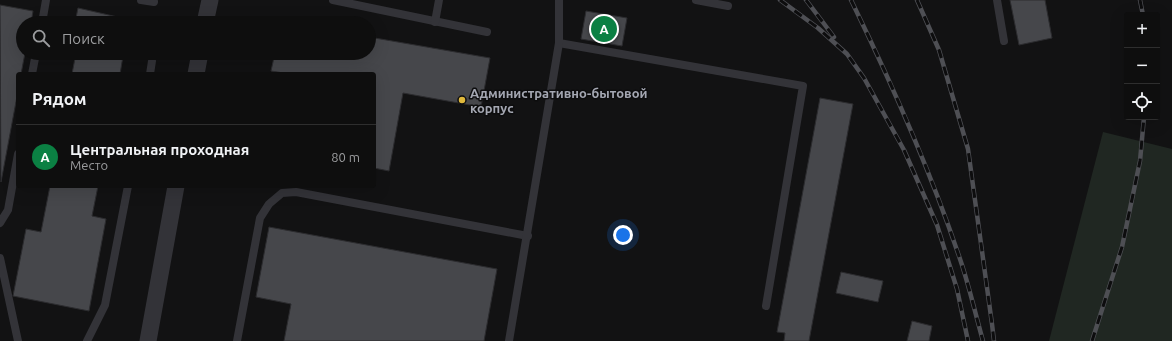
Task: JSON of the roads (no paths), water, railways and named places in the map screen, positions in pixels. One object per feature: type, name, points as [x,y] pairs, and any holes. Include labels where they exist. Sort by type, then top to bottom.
[{"type":"street","points":[[207,16],[210,0]]},
{"type":"street","points":[[196,72],[199,60]]},
{"type":"street","points":[[148,341],[176,188]]},
{"type":"lane","points":[[43,16],[46,0]]},
{"type":"lane","points":[[141,0],[154,2]]},
{"type":"lane","points":[[333,0],[487,32]]},
{"type":"lane","points":[[435,22],[439,0]]},
{"type":"lane","points":[[509,341],[528,236],[559,43],[559,0]]},
{"type":"lane","points":[[696,0],[728,6]]},
{"type":"lane","points":[[997,0],[1004,41]]},
{"type":"lane","points":[[559,43],[803,86],[766,306]]},
{"type":"lane","points":[[32,72],[35,60]]},
{"type":"lane","points":[[150,72],[152,61]]},
{"type":"lane","points":[[0,223],[8,210],[16,165]]},
{"type":"lane","points":[[87,341],[105,305],[128,188]]},
{"type":"lane","points":[[237,341],[260,218],[269,204],[282,193],[296,192],[528,236]]},
{"type":"lane","points":[[0,258],[18,341]]},
{"type":"railway","points":[[780,0],[818,28],[847,54],[864,78],[904,150],[937,225],[957,289],[968,341]]},
{"type":"railway","points":[[806,0],[834,37]]},
{"type":"railway","points":[[851,0],[897,98],[938,197],[962,265],[983,341]]},
{"type":"railway","points":[[917,0],[939,50],[968,149],[994,341]]},
{"type":"railway","points":[[1140,0],[1142,12]]},
{"type":"railway","points":[[1092,341],[1122,247],[1140,161],[1144,120]]},
{"type":"place","name":"Центральная проходная","points":[[604,29]]},
{"type":"place","name":"Административно-бытовой корпус","points":[[462,100]]}]
